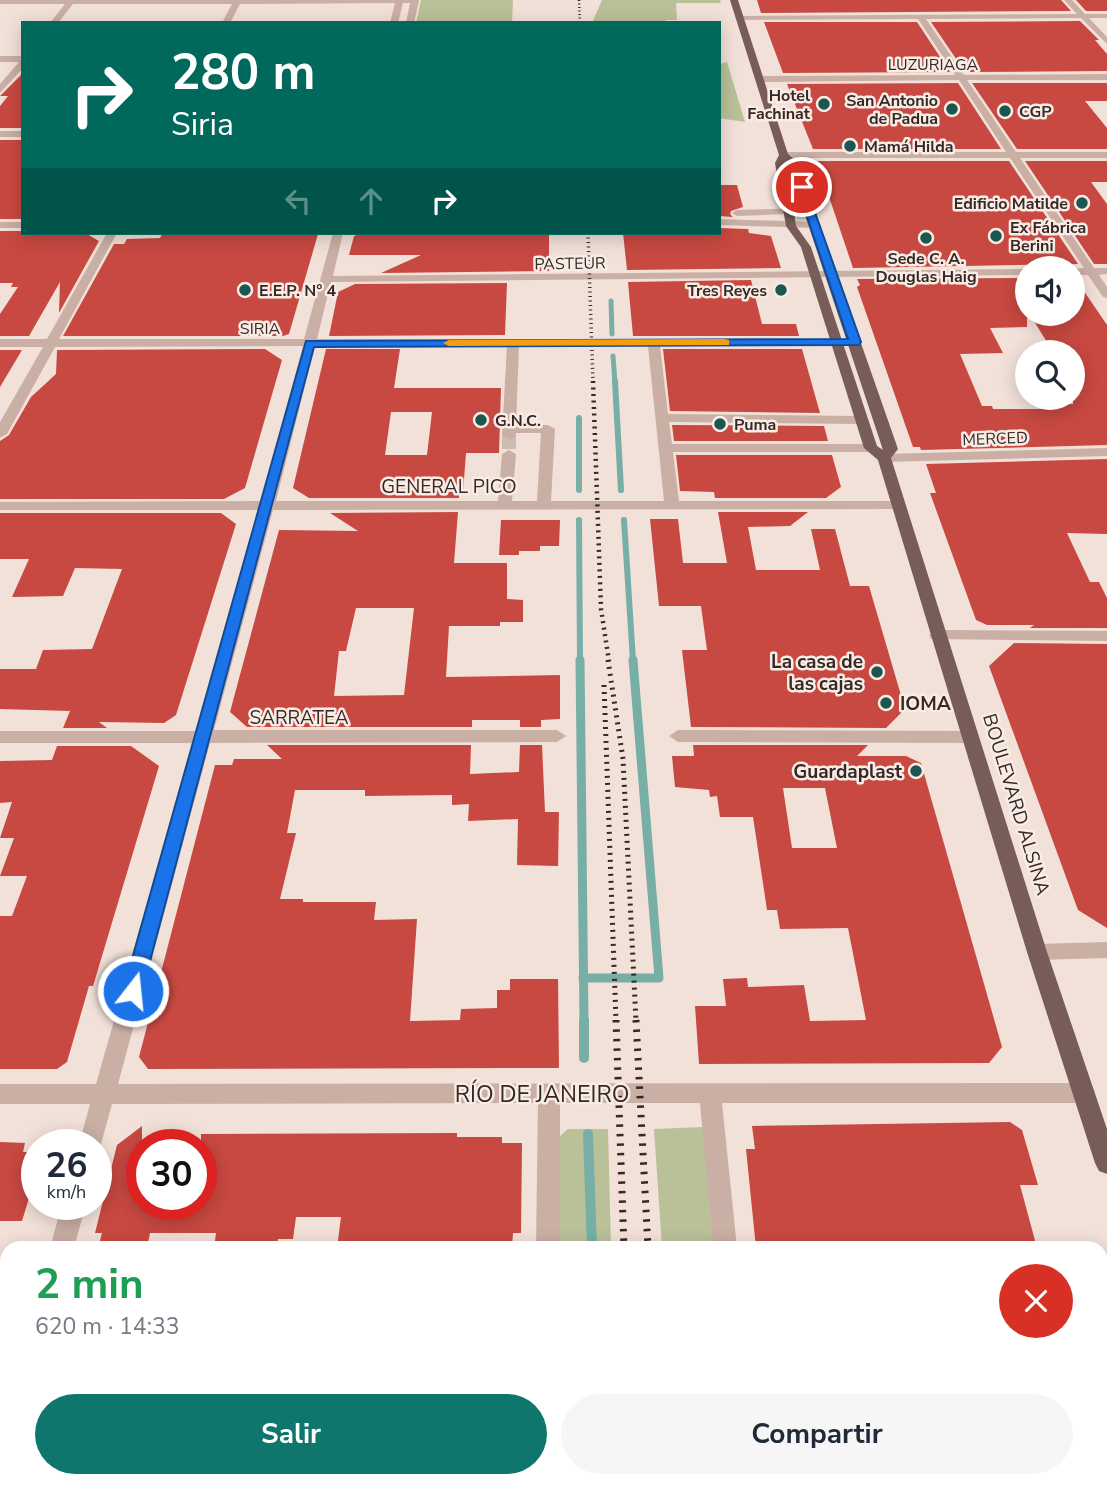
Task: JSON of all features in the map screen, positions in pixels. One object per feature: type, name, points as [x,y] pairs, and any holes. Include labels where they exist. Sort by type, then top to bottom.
[{"type":"main road","name":"BOULEVARD ALSINA","points":[[734,0],[784,155],[793,163],[816,225],[891,449],[884,458],[937,635],[1107,1163]]},
{"type":"main road","name":"BOULEVARD ALSINA","points":[[784,155],[780,163],[786,188],[786,210],[791,226],[806,247],[871,449]]},
{"type":"main road","points":[[871,449],[884,458]]},
{"type":"street","points":[[395,21],[400,0]]},
{"type":"street","points":[[1068,0],[1107,42]]},
{"type":"street","points":[[56,21],[71,1]]},
{"type":"street","points":[[227,21],[238,1]]},
{"type":"street","points":[[0,2],[415,1],[410,21]]},
{"type":"street","points":[[924,15],[961,78],[1107,295]]},
{"type":"street","points":[[739,18],[1107,16]]},
{"type":"street","points":[[0,59],[21,61]]},
{"type":"street","points":[[0,90],[21,64]]},
{"type":"street","name":"LUZURIAGA","points":[[759,79],[1107,78]]},
{"type":"street","points":[[0,134],[21,134]]},
{"type":"street","points":[[784,155],[1107,155]]},
{"type":"street","points":[[721,214],[810,210]]},
{"type":"street","points":[[721,222],[816,225]]},
{"type":"street","points":[[0,225],[21,225]]},
{"type":"street","points":[[0,434],[111,235]]},
{"type":"street","points":[[94,1129],[267,507],[337,235]]},
{"type":"street","points":[[1085,272],[1107,271]]},
{"type":"street","name":"PASTEUR","points":[[326,279],[1015,272]]},
{"type":"street","name":"SIRIA","points":[[0,343],[855,342]]},
{"type":"street","points":[[513,343],[510,432],[548,429],[544,506]]},
{"type":"street","points":[[654,343],[673,505]]},
{"type":"street","points":[[663,418],[861,419]]},
{"type":"street","points":[[700,419],[704,448]]},
{"type":"street","points":[[791,419],[798,449]]},
{"type":"street","points":[[666,448],[871,449]]},
{"type":"street","name":"MERCED","points":[[884,458],[1107,452]]},
{"type":"street","points":[[505,505],[509,454]]},
{"type":"street","name":"GENERAL PICO","points":[[0,506],[898,505]]},
{"type":"street","points":[[937,635],[1107,636]]},
{"type":"street","name":"SARRATEA","points":[[0,737],[557,736]]},
{"type":"street","points":[[678,736],[970,737]]},
{"type":"street","points":[[1037,952],[1107,950]]},
{"type":"street","points":[[548,1241],[549,1093]]},
{"type":"street","name":"RÍO DE JANEIRO","points":[[0,1094],[1084,1093]]},
{"type":"street","points":[[710,1095],[723,1241]]},
{"type":"street","points":[[64,1241],[70,1220]]},
{"type":"green space","points":[[421,0],[513,0],[512,21],[416,21]]},
{"type":"green space","points":[[602,0],[720,0],[721,3],[676,3],[677,20],[593,21]]},
{"type":"green space","points":[[727,62],[745,122],[721,118],[721,64]]},
{"type":"green space","points":[[703,1127],[712,1241],[662,1241],[654,1129]]},
{"type":"green space","points":[[568,1129],[608,1129],[611,1241],[560,1241],[558,1138]]},
{"type":"building","points":[[757,0],[1061,0],[1071,11],[761,13]]},
{"type":"building","points":[[1076,0],[1107,0],[1107,11],[1086,11]]},
{"type":"building","points":[[1080,21],[1099,40],[1095,40],[1107,54],[1107,71],[965,72],[931,22]]},
{"type":"building","points":[[764,22],[917,22],[950,72],[783,73]]},
{"type":"building","points":[[21,75],[21,128],[0,128],[0,106],[8,96],[0,96]]},
{"type":"building","points":[[958,83],[1001,149],[813,149],[787,84]]},
{"type":"building","points":[[972,83],[1107,83],[1107,101],[1085,101],[1107,128],[1107,149],[1017,149]]},
{"type":"building","points":[[0,140],[21,140],[21,219],[0,219]]},
{"type":"building","points":[[817,161],[1009,161],[1073,256],[1015,256],[1015,265],[853,268]]},
{"type":"building","points":[[1025,161],[1107,161],[1107,182],[1091,182],[1107,204],[1107,264],[1094,264]]},
{"type":"building","points":[[721,185],[737,185],[743,207],[731,211],[733,217],[721,216]]},
{"type":"building","points":[[721,228],[748,229],[749,233],[771,236],[781,268],[627,270],[623,235],[721,235]]},
{"type":"building","points":[[0,231],[21,231],[21,235],[89,235],[99,241],[59,313],[60,282],[29,336],[0,336],[0,314],[18,287],[11,287],[13,283],[0,283]]},
{"type":"building","points":[[162,235],[318,235],[289,334],[63,336],[114,244],[124,244],[127,239],[160,238]]},
{"type":"building","points":[[549,235],[549,271],[381,273],[421,255],[349,255],[354,236]]},
{"type":"building","points":[[1015,278],[1015,326],[1027,327],[990,328],[1003,353],[960,354],[982,406],[992,406],[993,409],[1085,410],[1085,340],[1046,340],[1037,326],[1085,326],[1085,293],[1107,325],[1107,445],[921,450],[920,447],[913,447],[857,287],[860,285],[857,279]]},
{"type":"building","points":[[751,280],[762,324],[796,324],[799,336],[633,336],[628,282]]},
{"type":"building","points":[[507,283],[505,335],[329,336],[338,292],[355,284]]},
{"type":"building","points":[[265,349],[282,360],[245,488],[224,499],[0,499],[0,441],[9,435],[31,397],[56,374],[57,350]]},
{"type":"building","points":[[326,349],[400,349],[394,388],[501,388],[499,453],[466,453],[463,493],[459,493],[459,498],[309,498],[293,488]],"holes":[[[391,412],[432,412],[427,455],[385,455]]]},
{"type":"building","points":[[663,349],[802,349],[820,413],[670,411]]},
{"type":"building","points":[[0,350],[22,350],[0,387]]},
{"type":"building","points":[[672,425],[824,426],[828,441],[674,441]]},
{"type":"building","points":[[676,455],[832,455],[841,487],[826,498],[715,498],[714,492],[680,491]]},
{"type":"building","points":[[1107,459],[1107,534],[1067,533],[1090,582],[1099,582],[1107,598],[1107,628],[1030,628],[1034,625],[987,625],[976,620],[930,493],[936,493],[926,464]]},
{"type":"building","points":[[458,512],[454,563],[507,563],[507,599],[523,600],[523,622],[500,622],[500,626],[449,626],[446,677],[560,675],[560,719],[541,720],[541,727],[520,727],[520,720],[472,720],[472,727],[247,727],[230,712],[279,530],[358,531],[330,513]],"holes":[[[356,608],[414,608],[404,695],[334,696],[339,651],[346,651]]]},
{"type":"building","points":[[718,512],[808,512],[790,526],[748,527],[756,570],[820,570],[811,529],[835,529],[850,586],[869,586],[905,709],[886,728],[691,727],[682,650],[707,650],[701,606],[659,606],[650,519],[678,519],[683,563],[727,563]]},
{"type":"building","points":[[0,513],[221,513],[236,524],[176,715],[164,723],[99,722],[107,728],[63,728],[70,711],[0,709],[0,669],[36,669],[43,650],[92,649],[122,569],[75,568],[63,596],[12,597],[29,559],[0,559]]},
{"type":"building","points":[[501,520],[560,520],[559,546],[540,546],[540,551],[519,551],[519,555],[499,555]]},
{"type":"building","points":[[1014,643],[1107,644],[1107,928],[1078,910],[989,666]]},
{"type":"building","points":[[267,745],[471,745],[470,774],[519,772],[520,745],[542,745],[545,812],[559,812],[558,866],[517,865],[518,819],[468,821],[469,804],[452,805],[452,795],[365,796],[365,790],[295,790],[287,833],[296,833],[280,899],[303,899],[303,902],[376,902],[374,920],[417,919],[410,1021],[460,1020],[461,1009],[497,1008],[497,990],[510,990],[510,979],[558,979],[559,1068],[148,1069],[139,1057],[215,765],[232,765],[234,759],[282,759]]},
{"type":"building","points":[[693,745],[868,745],[857,756],[906,756],[921,763],[1002,1047],[989,1063],[699,1064],[695,1006],[726,1006],[723,979],[747,978],[748,987],[804,985],[810,1021],[866,1020],[848,928],[780,929],[777,910],[767,910],[753,817],[720,817],[717,796],[710,797],[709,790],[675,787],[672,756],[694,756]],"holes":[[[783,788],[825,788],[837,848],[792,848]]]},
{"type":"building","points":[[57,746],[131,746],[159,766],[93,986],[89,986],[67,1062],[57,1069],[0,1069],[0,916],[12,916],[27,876],[0,876],[14,838],[0,838],[12,802],[0,803],[0,761],[52,760]]},
{"type":"building","points":[[1010,1122],[1022,1130],[1038,1185],[1020,1185],[1035,1241],[755,1241],[746,1149],[755,1149],[752,1126]]},
{"type":"building","points":[[457,1133],[457,1137],[502,1137],[502,1143],[522,1143],[521,1233],[513,1233],[512,1241],[338,1241],[341,1217],[296,1217],[293,1239],[278,1241],[215,1241],[216,1233],[150,1233],[148,1241],[100,1241],[102,1233],[95,1233],[98,1220],[112,1220],[112,1165],[117,1145],[126,1138],[126,1220],[217,1220],[217,1134]]},
{"type":"building","points":[[0,1142],[21,1143],[22,1220],[0,1221]]},
{"type":"waterway","points":[[611,301],[612,334]]},
{"type":"waterway","points":[[613,356],[615,383]]},
{"type":"waterway","points":[[615,381],[621,490]]},
{"type":"waterway","points":[[579,418],[579,490]]},
{"type":"waterway","points":[[579,520],[580,661]]},
{"type":"waterway","points":[[624,520],[633,661]]},
{"type":"waterway","points":[[580,660],[584,978]]},
{"type":"waterway","points":[[584,978],[659,978],[633,660]]},
{"type":"waterway","points":[[584,978],[584,1021]]},
{"type":"waterway","points":[[584,1021],[584,1058]]},
{"type":"waterway","points":[[588,1134],[592,1241]]},
{"type":"tunnel","points":[[509,435],[509,454]]},
{"type":"railway","points":[[579,0],[580,21]]},
{"type":"railway","points":[[588,235],[593,383]]},
{"type":"railway","points":[[593,381],[601,609],[609,661]]},
{"type":"railway","points":[[608,660],[623,759],[636,1021]]},
{"type":"railway","points":[[604,685],[616,1021]]},
{"type":"railway","points":[[616,1020],[624,1241]]},
{"type":"railway","points":[[636,1020],[648,1241]]},
{"type":"slow traffic","points":[[449,343],[725,343]]},
{"type":"place","name":"Hotel Fachinat","points":[[824,104]]},
{"type":"place","name":"San Antonio de Padua","points":[[952,109]]},
{"type":"place","name":"CGP","points":[[1005,111]]},
{"type":"place","name":"Mamá Hilda","points":[[850,146]]},
{"type":"place","name":"Edificio Matilde","points":[[1082,203]]},
{"type":"place","name":"Ex Fábrica Berini","points":[[996,236]]},
{"type":"place","name":"Sede C. A. Douglas Haig","points":[[926,238]]},
{"type":"place","name":"E.E.P. N° 4","points":[[245,290]]},
{"type":"place","name":"Tres Reyes","points":[[781,290]]},
{"type":"place","name":"G.N.C.","points":[[481,420]]},
{"type":"place","name":"Puma","points":[[720,424]]},
{"type":"place","name":"La casa de las cajas","points":[[877,672]]},
{"type":"place","name":"IOMA","points":[[886,703]]},
{"type":"place","name":"Guardaplast","points":[[916,771]]},
{"type":"route","points":[[133,991],[310,344],[855,342],[802,187]]}]
